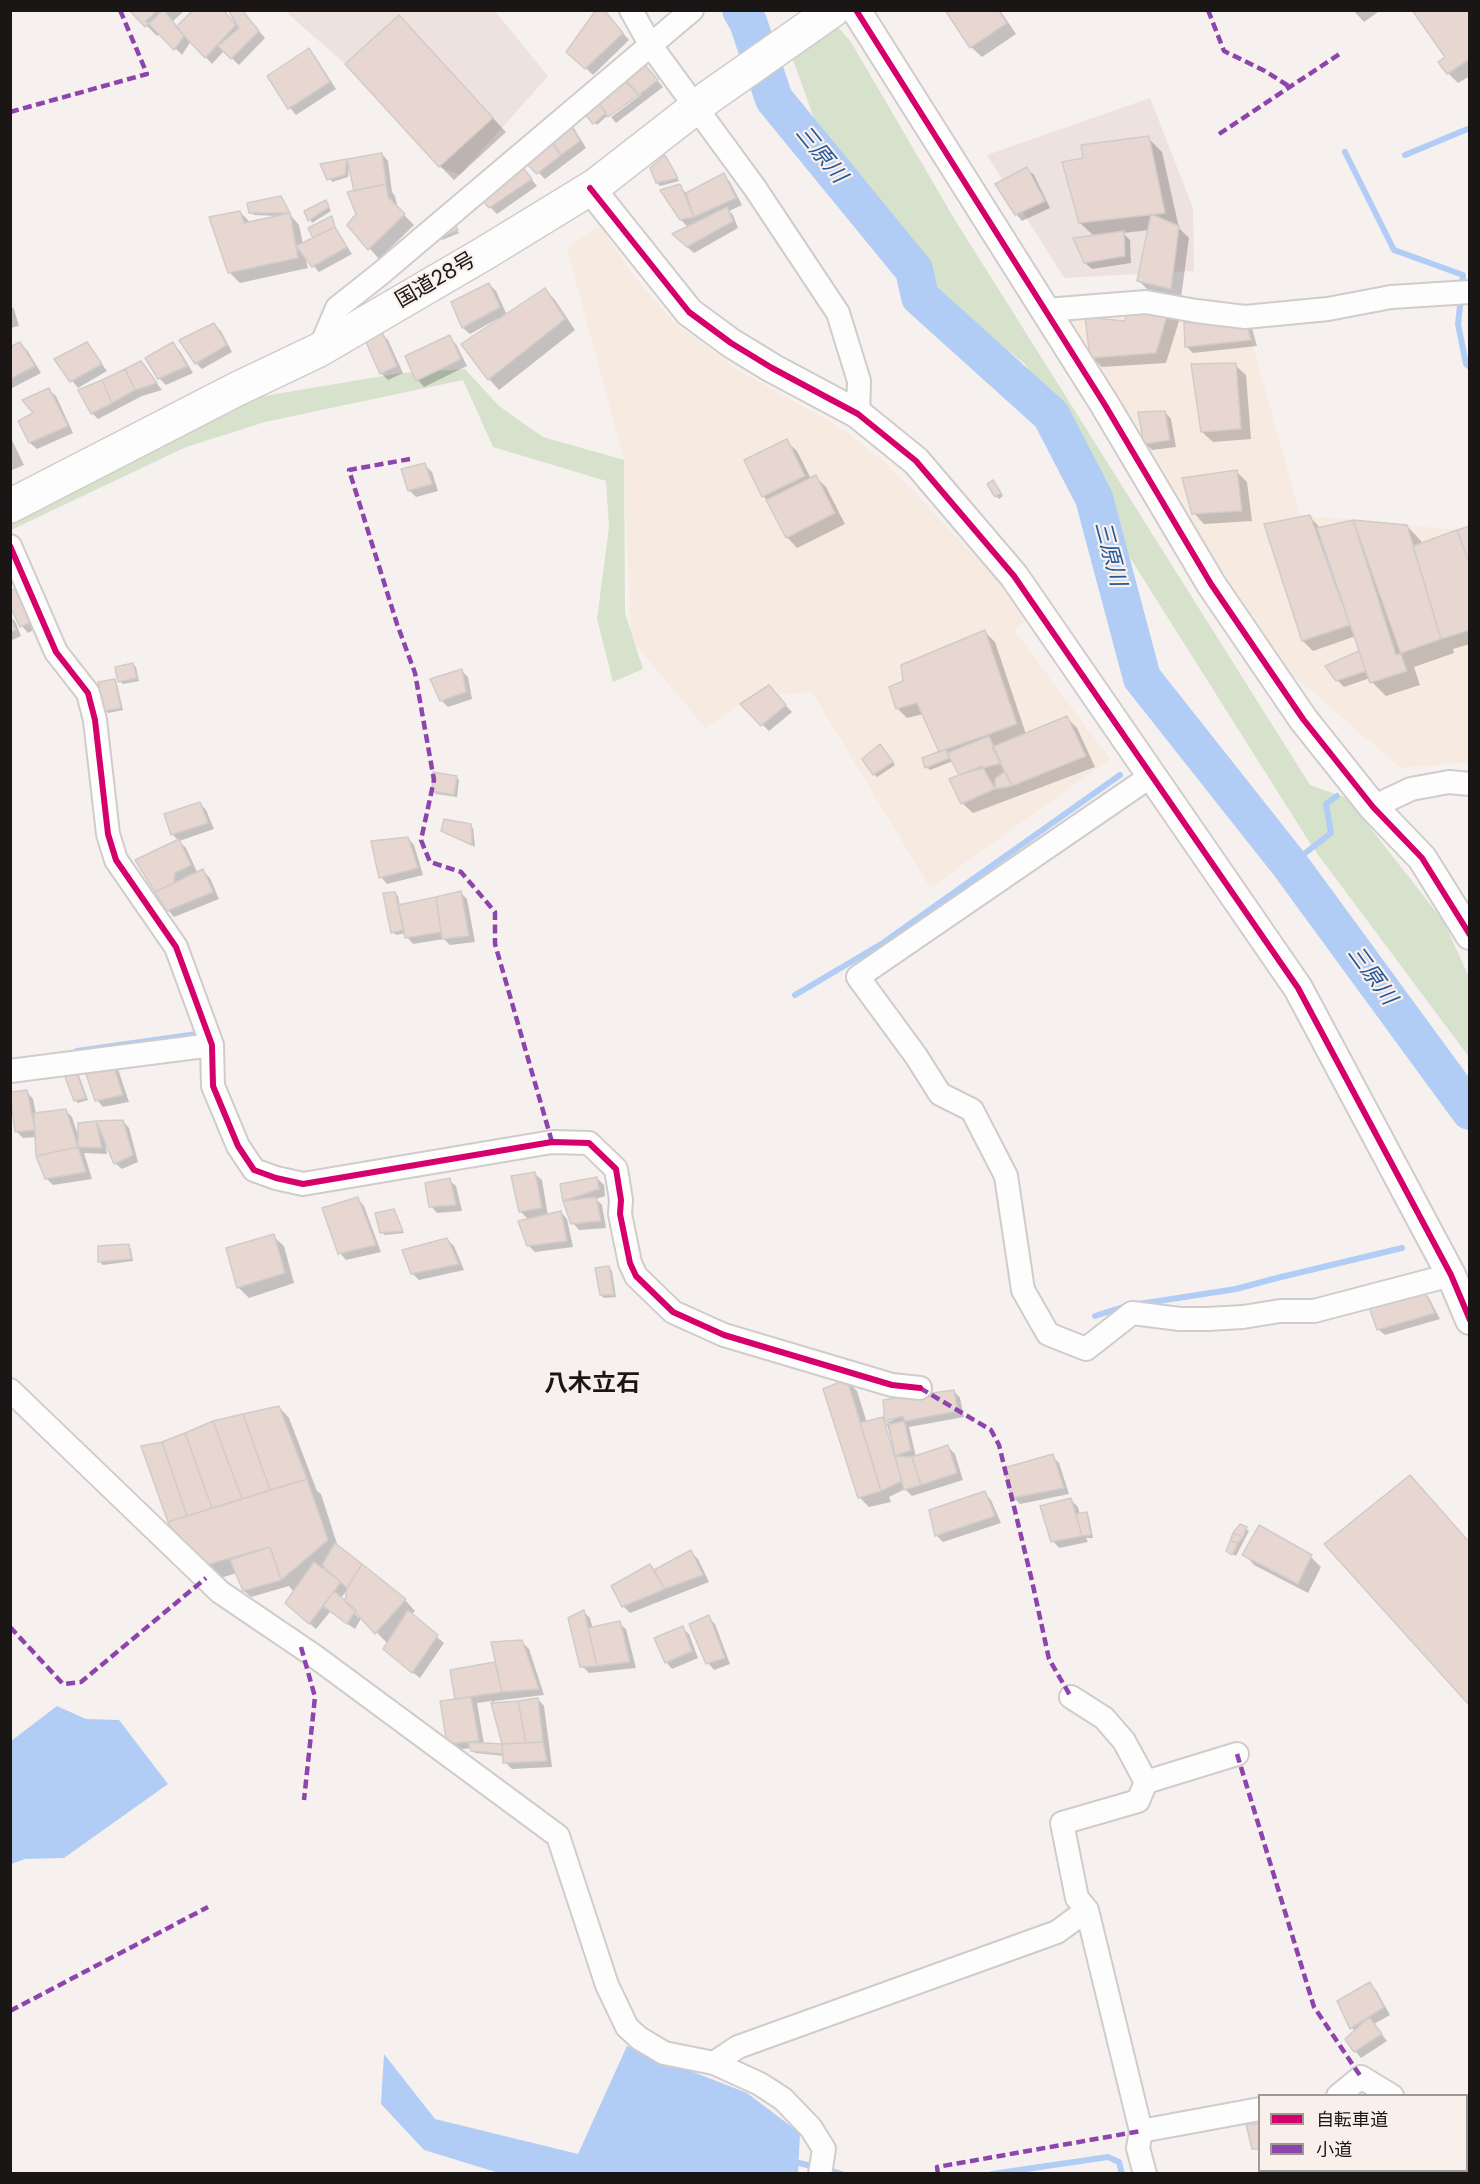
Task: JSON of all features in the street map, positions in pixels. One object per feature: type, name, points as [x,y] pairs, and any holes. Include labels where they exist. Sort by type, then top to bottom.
[{"type":"highway","name":"国道28号","points":[[10,506],[237,389],[319,350],[484,253],[590,188],[702,102],[820,19]]},
{"type":"street","points":[[631,10],[657,40],[702,102],[755,189],[838,313],[858,381],[858,414]]},
{"type":"street","points":[[319,350],[337,308],[692,10]]},
{"type":"street","points":[[856,10],[1046,310],[1211,584],[1303,718],[1372,807],[1422,858],[1470,935]]},
{"type":"street","points":[[590,188],[689,312],[731,343],[764,363],[858,414],[916,461],[1014,576],[1298,988],[1451,1275],[1470,1320]]},
{"type":"street","points":[[1046,310],[1146,302],[1245,317],[1328,309],[1391,297],[1470,291]]},
{"type":"street","points":[[10,546],[56,652],[88,693],[95,720],[108,834],[116,860],[176,947],[212,1045],[213,1086],[238,1146],[254,1170],[303,1184],[552,1142],[589,1143],[616,1169],[621,1200],[620,1214],[633,1270],[636,1276],[673,1312],[724,1335],[892,1385],[920,1388]]},
{"type":"street","points":[[1151,776],[858,977],[916,1056],[940,1095],[972,1110],[1006,1176],[1023,1290],[1048,1334],[1086,1349],[1132,1313],[1198,1319],[1243,1317],[1280,1311],[1314,1311],[1451,1275]]},
{"type":"street","points":[[1372,807],[1411,789],[1449,782],[1470,784]]},
{"type":"street","points":[[10,1071],[212,1045]]},
{"type":"street","points":[[10,1390],[220,1592],[313,1655],[558,1836],[607,1985],[627,2027],[639,2038],[664,2053],[714,2063],[760,2084],[783,2100],[804,2121],[824,2149],[820,2174]]},
{"type":"street","points":[[1071,1697],[1104,1718],[1124,1741],[1146,1782]]},
{"type":"street","points":[[1146,1782],[1237,1754]]},
{"type":"street","points":[[1145,2174],[1138,2148],[1141,2131],[1087,1910],[1077,1898],[1062,1823],[1138,1801],[1146,1782]]},
{"type":"street","points":[[714,2063],[738,2047],[1057,1932],[1087,1910]]},
{"type":"street","points":[[1340,2094],[1361,2077],[1389,2094]]},
{"type":"street","points":[[1141,2131],[1258,2109]]},
{"type":"shaded area","points":[[285,11],[495,11],[548,76],[460,175],[439,167],[345,64]]},
{"type":"shaded area","points":[[1150,98],[1193,208],[1194,271],[1064,278],[987,155]]},
{"type":"shaded area","points":[[600,225],[633,275],[675,323],[738,370],[848,433],[886,463],[1032,616],[1014,630],[1110,759],[930,888],[812,692],[752,696],[705,728],[631,639],[624,460],[567,249]]},
{"type":"shaded area","points":[[1146,302],[1245,317],[1300,515],[1469,531],[1469,762],[1401,768],[1292,675],[1055,325]]},
{"type":"green space","points":[[832,20],[851,42],[955,220],[1310,785],[1347,798],[1444,922],[1469,977],[1469,1057],[1313,848],[1115,534],[1104,500],[1061,417],[1025,364],[931,290],[924,272],[906,251],[878,226],[853,188],[814,118],[789,49]]},
{"type":"green space","points":[[465,369],[499,406],[543,437],[624,460],[625,613],[643,669],[613,682],[597,619],[609,527],[606,481],[493,447],[463,380],[265,422],[186,447],[11,530],[11,513],[246,399],[401,373]]},
{"type":"water","points":[[57,1706],[86,1719],[119,1720],[168,1784],[64,1858],[25,1859],[11,1864],[11,1741]]},
{"type":"water","points":[[627,2046],[747,2093],[800,2133],[798,2173],[499,2173],[424,2150],[381,2104],[384,2054],[435,2119],[578,2154]]},
{"type":"building","points":[[129,10],[163,10],[145,27]]},
{"type":"building","points":[[158,10],[164,10],[184,36],[174,50],[146,21]]},
{"type":"building","points":[[193,10],[223,10],[236,25],[205,58],[176,27]]},
{"type":"building","points":[[228,10],[242,10],[259,31],[231,59],[218,46],[239,28]]},
{"type":"building","points":[[596,10],[604,10],[623,33],[585,69],[566,52]]},
{"type":"building","points":[[945,10],[998,10],[1007,23],[970,48]]},
{"type":"building","points":[[1412,10],[1470,10],[1470,59],[1447,74],[1438,62],[1445,57]]},
{"type":"building","points":[[399,15],[493,118],[439,167],[345,64]]},
{"type":"building","points":[[309,48],[330,82],[288,109],[267,76]]},
{"type":"building","points":[[638,57],[658,80],[639,95],[619,72]]},
{"type":"building","points":[[610,67],[639,95],[608,117],[586,84]]},
{"type":"building","points":[[589,89],[606,113],[593,124],[576,103]]},
{"type":"building","points":[[566,117],[580,141],[561,155],[546,133]]},
{"type":"building","points":[[1149,136],[1165,213],[1079,223],[1062,162],[1083,158],[1081,145]]},
{"type":"building","points":[[552,141],[561,155],[537,174],[525,162]]},
{"type":"building","points":[[382,153],[386,184],[354,191],[347,159]]},
{"type":"building","points":[[665,155],[678,178],[656,183],[650,168]]},
{"type":"building","points":[[347,159],[345,175],[327,180],[320,164]]},
{"type":"building","points":[[520,164],[532,179],[489,208],[476,193]]},
{"type":"building","points":[[1027,167],[1045,201],[1015,215],[995,184]]},
{"type":"building","points":[[724,173],[736,198],[694,217],[686,193]]},
{"type":"building","points":[[386,184],[388,197],[405,214],[368,250],[347,225],[356,214],[347,192]]},
{"type":"building","points":[[680,184],[694,217],[680,220],[660,190]]},
{"type":"building","points":[[281,196],[290,213],[249,213],[247,203]]},
{"type":"building","points":[[326,200],[329,207],[308,221],[304,211]]},
{"type":"building","points":[[727,207],[733,221],[687,247],[672,234]]},
{"type":"building","points":[[240,211],[244,223],[290,213],[298,258],[228,273],[209,217]]},
{"type":"building","points":[[1151,214],[1179,226],[1171,289],[1137,281]]},
{"type":"building","points":[[332,216],[335,227],[313,238],[308,228]]},
{"type":"building","points":[[449,216],[458,230],[438,238]]},
{"type":"building","points":[[335,227],[347,247],[312,267],[296,246]]},
{"type":"building","points":[[1124,231],[1125,256],[1084,263],[1073,238]]},
{"type":"building","points":[[489,283],[500,307],[462,328],[451,302]]},
{"type":"building","points":[[545,288],[565,319],[488,380],[461,344]]},
{"type":"building","points":[[1128,304],[1170,306],[1156,353],[1090,358],[1085,317],[1125,321]]},
{"type":"building","points":[[1245,317],[1251,340],[1185,347],[1184,323]]},
{"type":"building","points":[[214,323],[227,345],[195,364],[179,340]]},
{"type":"building","points":[[382,332],[397,366],[380,374],[365,340]]},
{"type":"building","points":[[450,335],[461,359],[416,381],[405,356]]},
{"type":"building","points":[[20,342],[35,366],[10,379],[10,347]]},
{"type":"building","points":[[87,342],[102,364],[70,382],[54,359]]},
{"type":"building","points":[[173,342],[187,366],[158,379],[145,358]]},
{"type":"building","points":[[141,361],[157,383],[135,390],[125,369]]},
{"type":"building","points":[[1236,363],[1241,429],[1201,432],[1191,364]]},
{"type":"building","points":[[125,369],[135,390],[112,403],[102,380]]},
{"type":"building","points":[[102,380],[112,403],[91,414],[78,390]]},
{"type":"building","points":[[49,388],[68,426],[29,443],[18,421],[33,413],[22,400]]},
{"type":"building","points":[[1165,411],[1170,440],[1144,444],[1138,412]]},
{"type":"building","points":[[787,439],[805,476],[762,497],[744,460]]},
{"type":"building","points":[[425,463],[432,484],[408,491],[401,469]]},
{"type":"building","points":[[1237,470],[1242,511],[1192,514],[1182,478]]},
{"type":"building","points":[[816,475],[835,513],[786,538],[766,500]]},
{"type":"building","points":[[993,480],[1001,493],[995,497],[987,484]]},
{"type":"building","points":[[1310,515],[1350,625],[1302,641],[1264,524]]},
{"type":"building","points":[[1353,520],[1407,525],[1441,639],[1396,655]]},
{"type":"building","points":[[1353,520],[1407,671],[1370,683],[1317,528]]},
{"type":"building","points":[[1470,526],[1470,566],[1457,530]]},
{"type":"building","points":[[1457,530],[1470,566],[1470,630],[1441,639],[1413,546]]},
{"type":"building","points":[[18,588],[34,621],[20,627],[10,607],[10,591]]},
{"type":"building","points":[[10,617],[16,630],[10,632]]},
{"type":"building","points":[[985,630],[1017,724],[939,752],[917,703],[896,709],[889,687],[903,681],[901,665]]},
{"type":"building","points":[[1359,651],[1366,671],[1336,681],[1325,666]]},
{"type":"building","points":[[133,663],[137,678],[118,682],[115,667]]},
{"type":"building","points":[[462,669],[466,692],[440,701],[430,679]]},
{"type":"building","points":[[115,679],[121,708],[104,711],[98,682]]},
{"type":"building","points":[[769,685],[786,705],[761,726],[740,704]]},
{"type":"building","points":[[1067,716],[1086,756],[1012,786],[992,747]]},
{"type":"building","points":[[989,736],[1001,763],[959,775],[947,753]]},
{"type":"building","points":[[880,744],[893,762],[873,775],[862,759]]},
{"type":"building","points":[[946,749],[950,758],[925,768],[922,758]]},
{"type":"building","points":[[982,766],[995,789],[961,804],[949,779]]},
{"type":"building","points":[[1005,771],[1012,786],[995,789],[995,779]]},
{"type":"building","points":[[433,772],[457,776],[454,795],[432,791]]},
{"type":"building","points":[[200,802],[208,823],[171,835],[164,814]]},
{"type":"building","points":[[444,819],[471,824],[472,845],[441,831]]},
{"type":"building","points":[[408,837],[418,868],[379,878],[371,841]]},
{"type":"building","points":[[179,839],[191,865],[175,873],[174,883],[155,892],[135,860]]},
{"type":"building","points":[[203,869],[213,892],[167,911],[155,892]]},
{"type":"building","points":[[461,891],[469,936],[442,939],[436,897]]},
{"type":"building","points":[[395,892],[404,930],[391,933],[383,893]]},
{"type":"building","points":[[436,897],[441,932],[405,938],[398,905]]},
{"type":"building","points":[[111,1058],[123,1095],[95,1101],[82,1062]]},
{"type":"building","points":[[73,1063],[86,1098],[74,1101],[60,1064]]},
{"type":"building","points":[[27,1090],[35,1130],[15,1132],[10,1092]]},
{"type":"building","points":[[66,1109],[78,1147],[36,1156],[34,1113]]},
{"type":"building","points":[[123,1120],[133,1155],[114,1164],[96,1121]]},
{"type":"building","points":[[96,1121],[102,1148],[78,1147],[78,1123]]},
{"type":"building","points":[[78,1147],[86,1172],[45,1179],[36,1156]]},
{"type":"building","points":[[535,1172],[542,1208],[519,1212],[511,1176]]},
{"type":"building","points":[[597,1177],[599,1189],[563,1201],[560,1184]]},
{"type":"building","points":[[450,1178],[456,1205],[429,1207],[425,1183]]},
{"type":"building","points":[[358,1197],[376,1245],[338,1254],[322,1208]]},
{"type":"building","points":[[596,1197],[601,1221],[571,1224],[563,1201]]},
{"type":"building","points":[[394,1209],[403,1231],[380,1233],[375,1213]]},
{"type":"building","points":[[561,1211],[567,1241],[527,1246],[518,1221]]},
{"type":"building","points":[[274,1234],[285,1273],[237,1288],[226,1248]]},
{"type":"building","points":[[447,1238],[459,1264],[411,1274],[402,1250]]},
{"type":"building","points":[[129,1244],[131,1259],[98,1262],[98,1246]]},
{"type":"building","points":[[609,1266],[614,1295],[600,1295],[595,1268]]},
{"type":"building","points":[[1423,1289],[1435,1313],[1377,1330],[1368,1304]]},
{"type":"building","points":[[847,1379],[881,1491],[858,1498],[823,1389]]},
{"type":"building","points":[[954,1390],[958,1411],[885,1425],[883,1400]]},
{"type":"building","points":[[279,1406],[307,1479],[270,1490],[243,1414]]},
{"type":"building","points":[[243,1414],[270,1490],[242,1499],[213,1421]]},
{"type":"building","points":[[903,1416],[911,1450],[895,1456],[888,1420]]},
{"type":"building","points":[[883,1417],[902,1481],[881,1491],[860,1423]]},
{"type":"building","points":[[213,1421],[242,1499],[212,1508],[185,1433]]},
{"type":"building","points":[[185,1433],[212,1508],[187,1516],[162,1442]]},
{"type":"building","points":[[162,1442],[187,1516],[168,1522],[141,1446]]},
{"type":"building","points":[[948,1445],[957,1473],[921,1485],[912,1457]]},
{"type":"building","points":[[1053,1454],[1064,1488],[1012,1498],[1004,1468]]},
{"type":"building","points":[[895,1456],[912,1457],[921,1485],[904,1490]]},
{"type":"building","points":[[1410,1475],[1470,1543],[1470,1706],[1324,1544]]},
{"type":"building","points":[[307,1479],[328,1540],[281,1580],[270,1547],[195,1568],[168,1522]]},
{"type":"building","points":[[985,1491],[995,1516],[935,1536],[929,1510]]},
{"type":"building","points":[[1071,1498],[1082,1536],[1051,1542],[1040,1506]]},
{"type":"building","points":[[1087,1512],[1091,1535],[1082,1536],[1076,1514]]},
{"type":"building","points":[[1240,1524],[1247,1527],[1243,1537],[1233,1533]]},
{"type":"building","points":[[1259,1525],[1312,1555],[1298,1584],[1242,1555]]},
{"type":"building","points":[[1233,1533],[1243,1537],[1238,1543],[1230,1541]]},
{"type":"building","points":[[1230,1541],[1238,1543],[1232,1555],[1226,1551]]},
{"type":"building","points":[[335,1543],[362,1564],[347,1588],[322,1565]]},
{"type":"building","points":[[270,1547],[281,1580],[243,1591],[230,1560]]},
{"type":"building","points":[[691,1550],[703,1575],[665,1589],[654,1570]]},
{"type":"building","points":[[314,1562],[341,1582],[309,1624],[285,1603]]},
{"type":"building","points":[[362,1564],[406,1599],[375,1634],[345,1601],[347,1588]]},
{"type":"building","points":[[650,1564],[665,1589],[622,1607],[611,1586]]},
{"type":"building","points":[[334,1591],[356,1610],[347,1624],[323,1606]]},
{"type":"building","points":[[408,1610],[438,1635],[412,1673],[383,1649]]},
{"type":"building","points":[[584,1610],[597,1666],[580,1667],[568,1618]]},
{"type":"building","points":[[709,1615],[725,1658],[706,1664],[689,1624]]},
{"type":"building","points":[[620,1621],[630,1662],[597,1666],[588,1628]]},
{"type":"building","points":[[683,1626],[692,1651],[665,1663],[654,1638]]},
{"type":"building","points":[[522,1640],[539,1689],[502,1692],[491,1642]]},
{"type":"building","points":[[495,1662],[502,1692],[455,1699],[450,1670]]},
{"type":"building","points":[[471,1697],[479,1741],[447,1744],[440,1701]]},
{"type":"building","points":[[538,1698],[543,1742],[526,1743],[518,1701]]},
{"type":"building","points":[[518,1701],[526,1743],[502,1744],[491,1703]]},
{"type":"building","points":[[468,1742],[502,1744],[503,1754],[471,1751]]},
{"type":"building","points":[[543,1742],[547,1761],[503,1763],[502,1744]]},
{"type":"building","points":[[1370,1982],[1384,2007],[1350,2029],[1337,2001]]},
{"type":"building","points":[[1369,2017],[1382,2034],[1354,2052],[1345,2039]]},
{"type":"building","points":[[1246,2124],[1258,2124],[1258,2149],[1252,2149]]},
{"type":"waterway","name":"三原川","points":[[741,10],[748,22],[774,99],[914,270],[920,297],[1051,415],[1094,498],[1142,678],[1290,865],[1470,1111]]},
{"type":"waterway","points":[[1405,155],[1470,128]]},
{"type":"waterway","points":[[1345,152],[1394,250],[1463,275],[1462,287]]},
{"type":"waterway","points":[[1461,297],[1458,324],[1466,364],[1470,367]]},
{"type":"waterway","points":[[795,995],[883,943],[1120,775]]},
{"type":"waterway","points":[[1290,865],[1331,833],[1326,804],[1337,796]]},
{"type":"waterway","points":[[77,1051],[204,1033]]},
{"type":"waterway","points":[[1139,1304],[1236,1289],[1402,1248]]},
{"type":"waterway","points":[[1095,1316],[1126,1306]]},
{"type":"waterway","points":[[992,2174],[1108,2157],[1119,2162],[1122,2174]]},
{"type":"waterway","points":[[799,2163],[816,2167]]},
{"type":"waterway","points":[[826,2169],[842,2174]]},
{"type":"marked path","points":[[10,112],[147,74],[120,10]]},
{"type":"marked path","points":[[1208,10],[1224,51],[1265,71],[1290,87]]},
{"type":"marked path","points":[[1219,134],[1341,53]]},
{"type":"marked path","points":[[410,459],[349,470],[397,624],[415,673],[434,780],[421,840],[430,862],[461,872],[495,912],[495,944],[552,1142]]},
{"type":"marked path","points":[[920,1388],[991,1430],[999,1445],[1049,1659],[1071,1697]]},
{"type":"marked path","points":[[10,1627],[63,1684],[81,1682],[206,1578]]},
{"type":"marked path","points":[[301,1647],[315,1697],[304,1800]]},
{"type":"marked path","points":[[1237,1754],[1314,2007],[1361,2077]]},
{"type":"marked path","points":[[10,2011],[208,1907]]},
{"type":"marked path","points":[[938,2174],[937,2167],[1141,2131]]},
{"type":"cycle path","points":[[856,10],[1105,405],[1211,584],[1303,719],[1373,807],[1422,858],[1470,935]]},
{"type":"cycle path","points":[[590,188],[689,312],[731,343],[772,368],[858,414],[916,461],[1014,576],[1298,988],[1451,1275],[1470,1320]]},
{"type":"cycle path","points":[[10,546],[56,652],[88,693],[95,720],[108,834],[116,860],[176,947],[212,1045],[213,1086],[238,1146],[254,1170],[303,1184],[552,1142],[589,1143],[616,1169],[621,1200],[620,1214],[630,1263],[636,1276],[673,1312],[724,1335],[892,1385],[920,1388]]},
{"type":"district","name":"八木立石","points":[[592,1385]]}]
